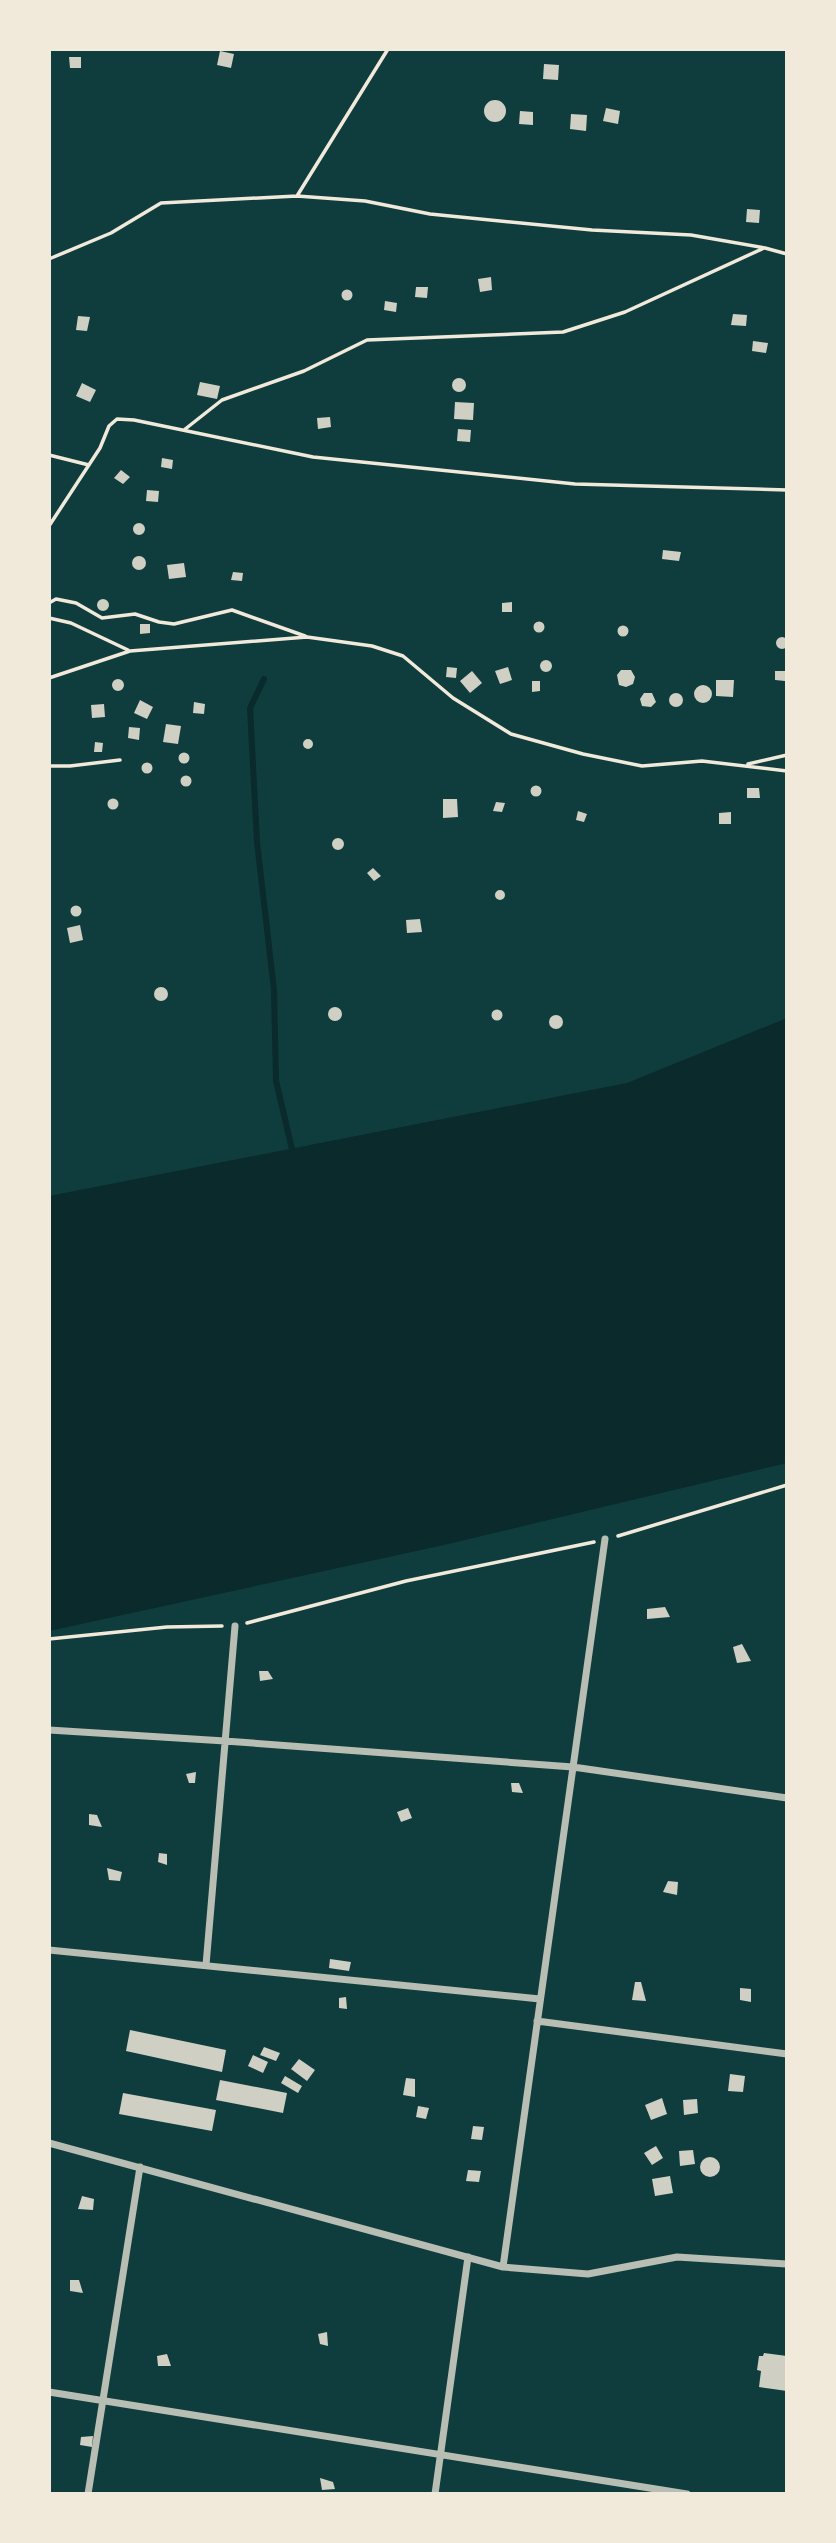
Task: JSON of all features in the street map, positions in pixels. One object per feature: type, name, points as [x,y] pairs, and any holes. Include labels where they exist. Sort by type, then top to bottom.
[{"type":"street","points":[[503,2267],[605,1539]]},
{"type":"street","points":[[206,1965],[235,1626]]},
{"type":"street","points":[[49,1730],[573,1768],[787,1798]]},
{"type":"street","points":[[49,1950],[540,1998]]},
{"type":"street","points":[[537,2021],[787,2054]]},
{"type":"street","points":[[49,2143],[503,2267],[588,2274],[677,2258],[787,2264]]},
{"type":"street","points":[[88,2494],[140,2167]]},
{"type":"street","points":[[435,2494],[468,2257]]},
{"type":"street","points":[[49,2392],[687,2494]]},
{"type":"path","points":[[297,196],[388,49]]},
{"type":"path","points":[[49,259],[111,233],[161,203],[297,196],[365,201],[457,217],[592,230],[691,235],[787,254]]},
{"type":"path","points":[[184,430],[222,400],[304,371],[367,340],[563,332],[625,312],[765,248]]},
{"type":"path","points":[[49,526],[100,448],[109,426],[117,419],[135,420],[313,457],[355,462],[575,484],[787,490]]},
{"type":"path","points":[[49,455],[89,465]]},
{"type":"path","points":[[49,603],[56,599],[76,603],[102,618],[135,614],[174,624],[232,610],[307,637],[372,646],[403,656],[453,698],[511,734],[583,754],[642,766],[702,761],[787,771]]},
{"type":"path","points":[[49,618],[71,624],[130,651]]},
{"type":"path","points":[[49,678],[130,651],[307,637]]},
{"type":"path","points":[[743,766],[787,755]]},
{"type":"path","points":[[49,766],[120,760]]},
{"type":"path","points":[[49,1639],[167,1627],[235,1626],[406,1581],[630,1534],[787,1485]]},
{"type":"water","points":[[787,1018],[787,1463],[444,1545],[49,1631],[49,1196],[627,1083]]},
{"type":"building","points":[[220,51],[234,54],[231,68],[217,65]]},
{"type":"building","points":[[69,57],[81,57],[81,68],[70,68]]},
{"type":"building","points":[[544,64],[559,65],[558,80],[543,79]]},
{"type":"building","points":[[495,100],[503,103],[506,111],[503,119],[495,122],[487,119],[484,111],[487,103]]},
{"type":"building","points":[[606,108],[620,111],[618,124],[603,121]]},
{"type":"building","points":[[520,111],[533,112],[533,125],[519,124]]},
{"type":"building","points":[[571,114],[587,115],[586,131],[570,129]]},
{"type":"building","points":[[747,209],[760,210],[759,223],[746,222]]},
{"type":"building","points":[[491,277],[492,290],[480,292],[478,279]]},
{"type":"building","points":[[416,287],[428,287],[427,298],[415,297]]},
{"type":"building","points":[[347,289],[353,295],[347,301],[341,295]]},
{"type":"building","points":[[385,301],[397,303],[396,312],[384,310]]},
{"type":"building","points":[[733,314],[747,315],[746,326],[731,325]]},
{"type":"building","points":[[78,316],[90,317],[87,331],[76,330]]},
{"type":"building","points":[[753,341],[768,343],[766,353],[752,351]]},
{"type":"building","points":[[456,378],[462,378],[466,385],[462,392],[456,392],[452,388],[452,382]]},
{"type":"building","points":[[200,382],[220,386],[217,399],[197,395]]},
{"type":"building","points":[[82,383],[96,390],[90,402],[76,396]]},
{"type":"building","points":[[455,402],[474,403],[473,420],[454,419]]},
{"type":"building","points":[[330,417],[331,427],[318,429],[317,418]]},
{"type":"building","points":[[458,429],[471,430],[470,442],[457,441]]},
{"type":"building","points":[[162,458],[173,460],[172,469],[161,467]]},
{"type":"building","points":[[121,470],[130,477],[123,484],[114,478]]},
{"type":"building","points":[[147,490],[159,491],[158,502],[146,501]]},
{"type":"building","points":[[139,523],[145,529],[139,535],[133,529]]},
{"type":"building","points":[[663,550],[681,552],[679,561],[662,559]]},
{"type":"building","points":[[136,556],[142,556],[146,563],[142,570],[136,570],[132,566],[132,560]]},
{"type":"building","points":[[184,563],[186,577],[169,579],[167,565]]},
{"type":"building","points":[[233,572],[243,573],[242,581],[231,580]]},
{"type":"building","points":[[103,599],[109,605],[103,611],[97,605]]},
{"type":"building","points":[[512,602],[512,612],[502,612],[502,603]]},
{"type":"building","points":[[539,622],[543,623],[543,631],[539,632],[535,631],[534,627],[535,623]]},
{"type":"building","points":[[140,624],[150,624],[150,633],[140,634]]},
{"type":"building","points":[[623,626],[627,627],[627,635],[623,636],[619,635],[618,631],[619,627]]},
{"type":"building","points":[[782,637],[788,643],[782,649],[776,643]]},
{"type":"building","points":[[546,660],[552,666],[546,672],[540,666]]},
{"type":"building","points":[[447,667],[457,668],[456,678],[446,677]]},
{"type":"building","points":[[508,667],[512,680],[500,684],[495,671]]},
{"type":"building","points":[[621,670],[631,670],[635,677],[633,684],[626,687],[619,685],[617,675]]},
{"type":"building","points":[[472,671],[482,683],[470,693],[460,681]]},
{"type":"building","points":[[775,671],[785,671],[785,681],[775,680]]},
{"type":"building","points":[[118,679],[124,685],[118,691],[112,685]]},
{"type":"building","points":[[716,680],[734,680],[733,697],[716,696]]},
{"type":"building","points":[[532,681],[540,681],[540,691],[532,692]]},
{"type":"building","points":[[699,685],[707,685],[712,694],[710,701],[699,703],[694,698],[694,690]]},
{"type":"building","points":[[644,693],[652,693],[656,702],[651,707],[642,706],[640,699]]},
{"type":"building","points":[[673,693],[679,693],[683,700],[679,707],[673,707],[669,703],[669,697]]},
{"type":"building","points":[[140,700],[153,707],[147,719],[134,713]]},
{"type":"building","points":[[194,702],[205,704],[204,714],[193,713]]},
{"type":"building","points":[[104,704],[105,717],[92,718],[91,705]]},
{"type":"building","points":[[166,724],[181,726],[178,744],[163,742]]},
{"type":"building","points":[[129,727],[140,728],[139,740],[128,738]]},
{"type":"building","points":[[308,739],[313,744],[308,749],[303,744]]},
{"type":"building","points":[[95,742],[103,743],[102,752],[94,752]]},
{"type":"building","points":[[184,753],[188,754],[188,762],[184,763],[180,762],[179,758],[180,754]]},
{"type":"building","points":[[147,763],[151,764],[151,772],[147,773],[143,772],[142,768],[143,764]]},
{"type":"building","points":[[186,776],[190,777],[190,785],[186,786],[182,785],[181,781],[182,777]]},
{"type":"building","points":[[536,786],[540,787],[540,795],[536,796],[532,795],[531,791],[532,787]]},
{"type":"building","points":[[747,788],[759,788],[760,798],[747,798]]},
{"type":"building","points":[[113,799],[117,800],[117,808],[113,809],[109,808],[108,804],[109,800]]},
{"type":"building","points":[[443,799],[457,799],[458,817],[443,818]]},
{"type":"building","points":[[496,802],[505,803],[502,812],[493,811]]},
{"type":"building","points":[[578,811],[587,814],[584,822],[576,820]]},
{"type":"building","points":[[731,812],[731,824],[719,824],[719,813]]},
{"type":"building","points":[[338,838],[344,844],[338,850],[332,844]]},
{"type":"building","points":[[373,868],[381,876],[374,881],[367,873]]},
{"type":"building","points":[[500,890],[504,891],[504,899],[500,900],[496,899],[495,895],[496,891]]},
{"type":"building","points":[[76,906],[80,907],[80,915],[76,916],[72,915],[71,911],[72,907]]},
{"type":"building","points":[[420,919],[422,932],[407,933],[406,920]]},
{"type":"building","points":[[80,925],[83,940],[70,943],[67,928]]},
{"type":"building","points":[[161,987],[166,989],[166,999],[161,1001],[156,999],[154,994],[156,989]]},
{"type":"building","points":[[335,1007],[340,1009],[340,1019],[335,1021],[330,1019],[328,1014],[330,1009]]},
{"type":"building","points":[[497,1009],[503,1015],[497,1021],[491,1015]]},
{"type":"building","points":[[553,1015],[559,1015],[563,1022],[559,1029],[553,1029],[549,1025],[549,1019]]},
{"type":"building","points":[[665,1607],[670,1617],[647,1619],[647,1609]]},
{"type":"building","points":[[742,1644],[751,1661],[737,1663],[733,1647]]},
{"type":"building","points":[[259,1671],[268,1671],[273,1679],[260,1681]]},
{"type":"building","points":[[196,1772],[195,1783],[189,1783],[186,1774]]},
{"type":"building","points":[[511,1783],[519,1783],[523,1793],[512,1792]]},
{"type":"building","points":[[408,1808],[412,1818],[401,1822],[397,1812]]},
{"type":"building","points":[[89,1814],[97,1815],[102,1827],[89,1825]]},
{"type":"building","points":[[159,1853],[167,1854],[167,1865],[158,1862]]},
{"type":"building","points":[[107,1868],[122,1872],[120,1881],[109,1880]]},
{"type":"building","points":[[668,1881],[678,1882],[677,1895],[663,1892]]},
{"type":"building","points":[[330,1959],[351,1962],[349,1971],[329,1968]]},
{"type":"building","points":[[635,1982],[641,1982],[646,2001],[632,2000]]},
{"type":"building","points":[[740,1988],[751,1989],[751,2002],[740,2000]]},
{"type":"building","points":[[346,1997],[347,2009],[339,2008],[339,1998]]},
{"type":"building","points":[[130,2030],[226,2050],[222,2072],[126,2051]]},
{"type":"building","points":[[264,2047],[280,2053],[276,2061],[260,2055]]},
{"type":"building","points":[[253,2055],[268,2062],[263,2073],[248,2066]]},
{"type":"building","points":[[299,2059],[315,2070],[307,2081],[291,2069]]},
{"type":"building","points":[[730,2074],[745,2076],[743,2092],[728,2091]]},
{"type":"building","points":[[285,2076],[302,2086],[298,2093],[281,2083]]},
{"type":"building","points":[[406,2078],[415,2079],[415,2097],[403,2095]]},
{"type":"building","points":[[220,2080],[287,2093],[283,2113],[216,2100]]},
{"type":"building","points":[[123,2093],[216,2110],[212,2131],[119,2114]]},
{"type":"building","points":[[662,2098],[667,2114],[651,2120],[645,2105]]},
{"type":"building","points":[[697,2099],[698,2113],[684,2115],[683,2100]]},
{"type":"building","points":[[418,2106],[429,2108],[426,2119],[416,2117]]},
{"type":"building","points":[[473,2126],[484,2127],[482,2140],[471,2139]]},
{"type":"building","points":[[656,2146],[663,2158],[652,2165],[644,2153]]},
{"type":"building","points":[[693,2150],[695,2164],[680,2166],[679,2151]]},
{"type":"building","points":[[710,2157],[717,2160],[720,2167],[717,2174],[710,2177],[703,2174],[700,2167],[703,2160]]},
{"type":"building","points":[[468,2170],[481,2171],[479,2182],[466,2181]]},
{"type":"building","points":[[670,2176],[673,2193],[655,2196],[652,2179]]},
{"type":"building","points":[[82,2196],[94,2199],[93,2210],[78,2209]]},
{"type":"building","points":[[70,2280],[79,2280],[83,2293],[70,2291]]},
{"type":"building","points":[[327,2332],[328,2346],[320,2344],[318,2334]]},
{"type":"building","points":[[764,2353],[787,2356],[787,2391],[759,2387],[759,2356]]},
{"type":"building","points":[[167,2354],[171,2366],[158,2366],[157,2356]]},
{"type":"building","points":[[93,2436],[92,2447],[80,2445],[81,2437]]},
{"type":"building","points":[[320,2478],[333,2482],[335,2489],[322,2490]]},
{"type":"waterway","points":[[264,679],[250,708],[257,842],[274,990],[276,1081],[292,1149]]}]
